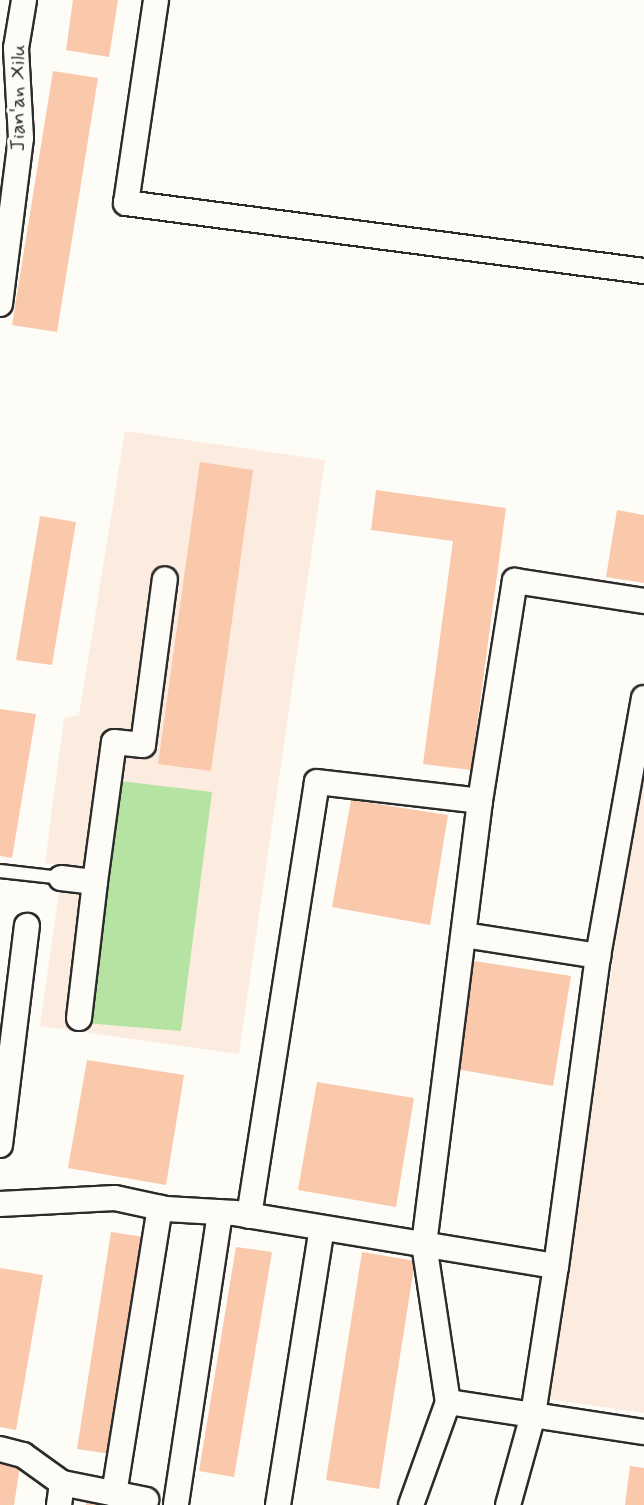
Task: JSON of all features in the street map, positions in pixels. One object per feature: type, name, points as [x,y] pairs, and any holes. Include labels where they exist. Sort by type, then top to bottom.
[{"type":"street","name":"Jian'an Xilu","points":[[0,304],[21,138],[16,48],[24,0]]},
{"type":"street","points":[[156,0],[126,203],[644,271]]},
{"type":"street","points":[[79,1018],[114,742],[143,745],[165,579]]},
{"type":"street","points":[[411,1505],[448,1402],[424,1244],[480,801],[515,581],[644,601]]},
{"type":"street","points":[[508,1505],[532,1415],[556,1266],[598,956],[644,698]]},
{"type":"street","points":[[249,1216],[317,782],[480,801]]},
{"type":"street","points":[[61,878],[95,882]]},
{"type":"street","points":[[0,1145],[4,1076],[27,926]]},
{"type":"street","points":[[464,935],[598,956]]},
{"type":"street","points":[[0,1204],[115,1197],[160,1208],[249,1216],[556,1266]]},
{"type":"street","points":[[114,1494],[160,1208]]},
{"type":"street","points":[[176,1504],[220,1212]]},
{"type":"street","points":[[278,1505],[322,1228]]},
{"type":"street","points":[[448,1402],[644,1431]]},
{"type":"street","points":[[0,1449],[23,1455],[60,1494],[114,1494],[146,1503],[181,1505]]},
{"type":"lane","points":[[0,871],[61,878]]},
{"type":"shaded area","points":[[125,431],[325,460],[239,1054],[40,1026],[63,865],[45,863],[64,718],[79,715]]},
{"type":"shaded area","points":[[644,750],[644,1413],[549,1399]]},
{"type":"green space","points":[[112,780],[212,792],[181,1031],[85,1023]]},
{"type":"building","points":[[73,0],[118,0],[109,57],[66,50]]},
{"type":"building","points":[[53,71],[98,78],[57,332],[12,325]]},
{"type":"building","points":[[200,462],[253,470],[211,771],[158,764]]},
{"type":"building","points":[[376,490],[506,508],[471,770],[423,764],[453,541],[371,530]]},
{"type":"building","points":[[617,510],[644,515],[644,583],[606,577]]},
{"type":"building","points":[[40,516],[76,522],[52,665],[16,660]]},
{"type":"building","points":[[0,709],[36,714],[12,858],[0,856]]},
{"type":"building","points":[[351,800],[448,815],[430,925],[332,907]]},
{"type":"building","points":[[474,961],[571,976],[553,1086],[456,1069]]},
{"type":"building","points":[[87,1060],[184,1075],[166,1185],[68,1168]]},
{"type":"building","points":[[317,1082],[414,1098],[396,1207],[298,1190]]},
{"type":"building","points":[[111,1232],[144,1237],[110,1454],[77,1449]]},
{"type":"building","points":[[236,1247],[272,1252],[234,1477],[199,1471]]},
{"type":"building","points":[[362,1252],[415,1261],[379,1489],[326,1480]]},
{"type":"building","points":[[0,1268],[43,1275],[16,1430],[0,1427]]},
{"type":"building","points":[[0,1463],[20,1466],[14,1505],[0,1505]]},
{"type":"building","points":[[630,1466],[644,1468],[644,1505],[625,1505]]},
{"type":"building","points":[[87,1495],[127,1505],[86,1505]]}]
